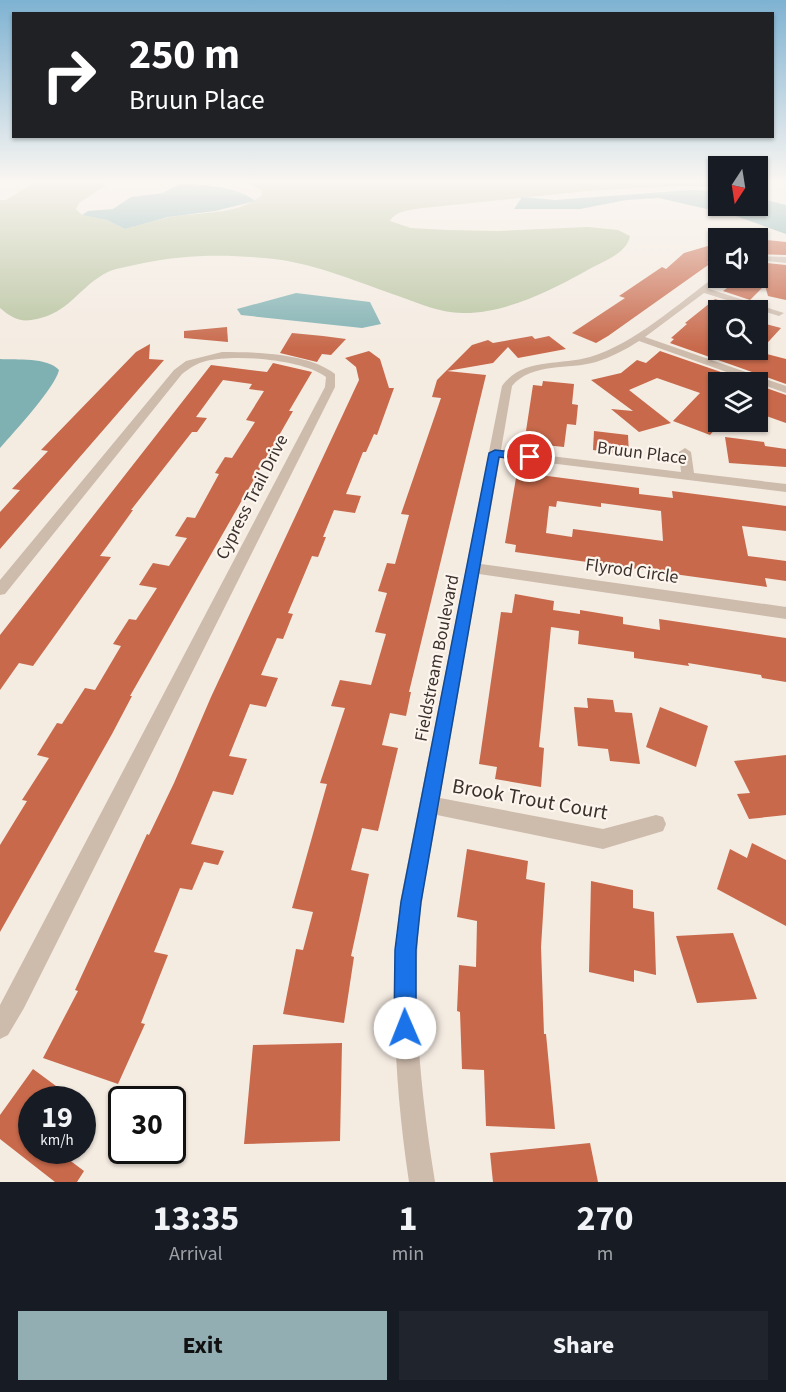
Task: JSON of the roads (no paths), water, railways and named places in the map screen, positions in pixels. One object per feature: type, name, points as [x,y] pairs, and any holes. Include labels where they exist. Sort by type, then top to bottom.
[{"type":"street","points":[[768,259],[786,260]]},
{"type":"street","name":"Fieldstream Boulevard","points":[[422,1182],[407,1074],[405,965],[411,902],[507,386],[514,376],[533,369],[573,364],[603,357],[636,337],[708,286]]},
{"type":"street","points":[[702,290],[779,313]]},
{"type":"street","points":[[636,337],[786,390]]},
{"type":"street","name":"Cypress Trail Drive","points":[[0,590],[178,372],[188,363],[209,356],[230,355],[309,364],[321,368],[331,376],[330,387],[0,1027]]},
{"type":"street","points":[[685,452],[688,476]]},
{"type":"street","name":"Bruun Place","points":[[495,453],[786,488]]},
{"type":"street","name":"Flyrod Circle","points":[[473,568],[786,613]]},
{"type":"street","name":"Brook Trout Court","points":[[429,805],[603,839],[656,825]]},
{"type":"water","points":[[296,293],[370,302],[381,324],[362,328],[241,315],[237,309]]},
{"type":"water","points":[[0,359],[40,361],[59,370],[50,388],[0,448]]}]
